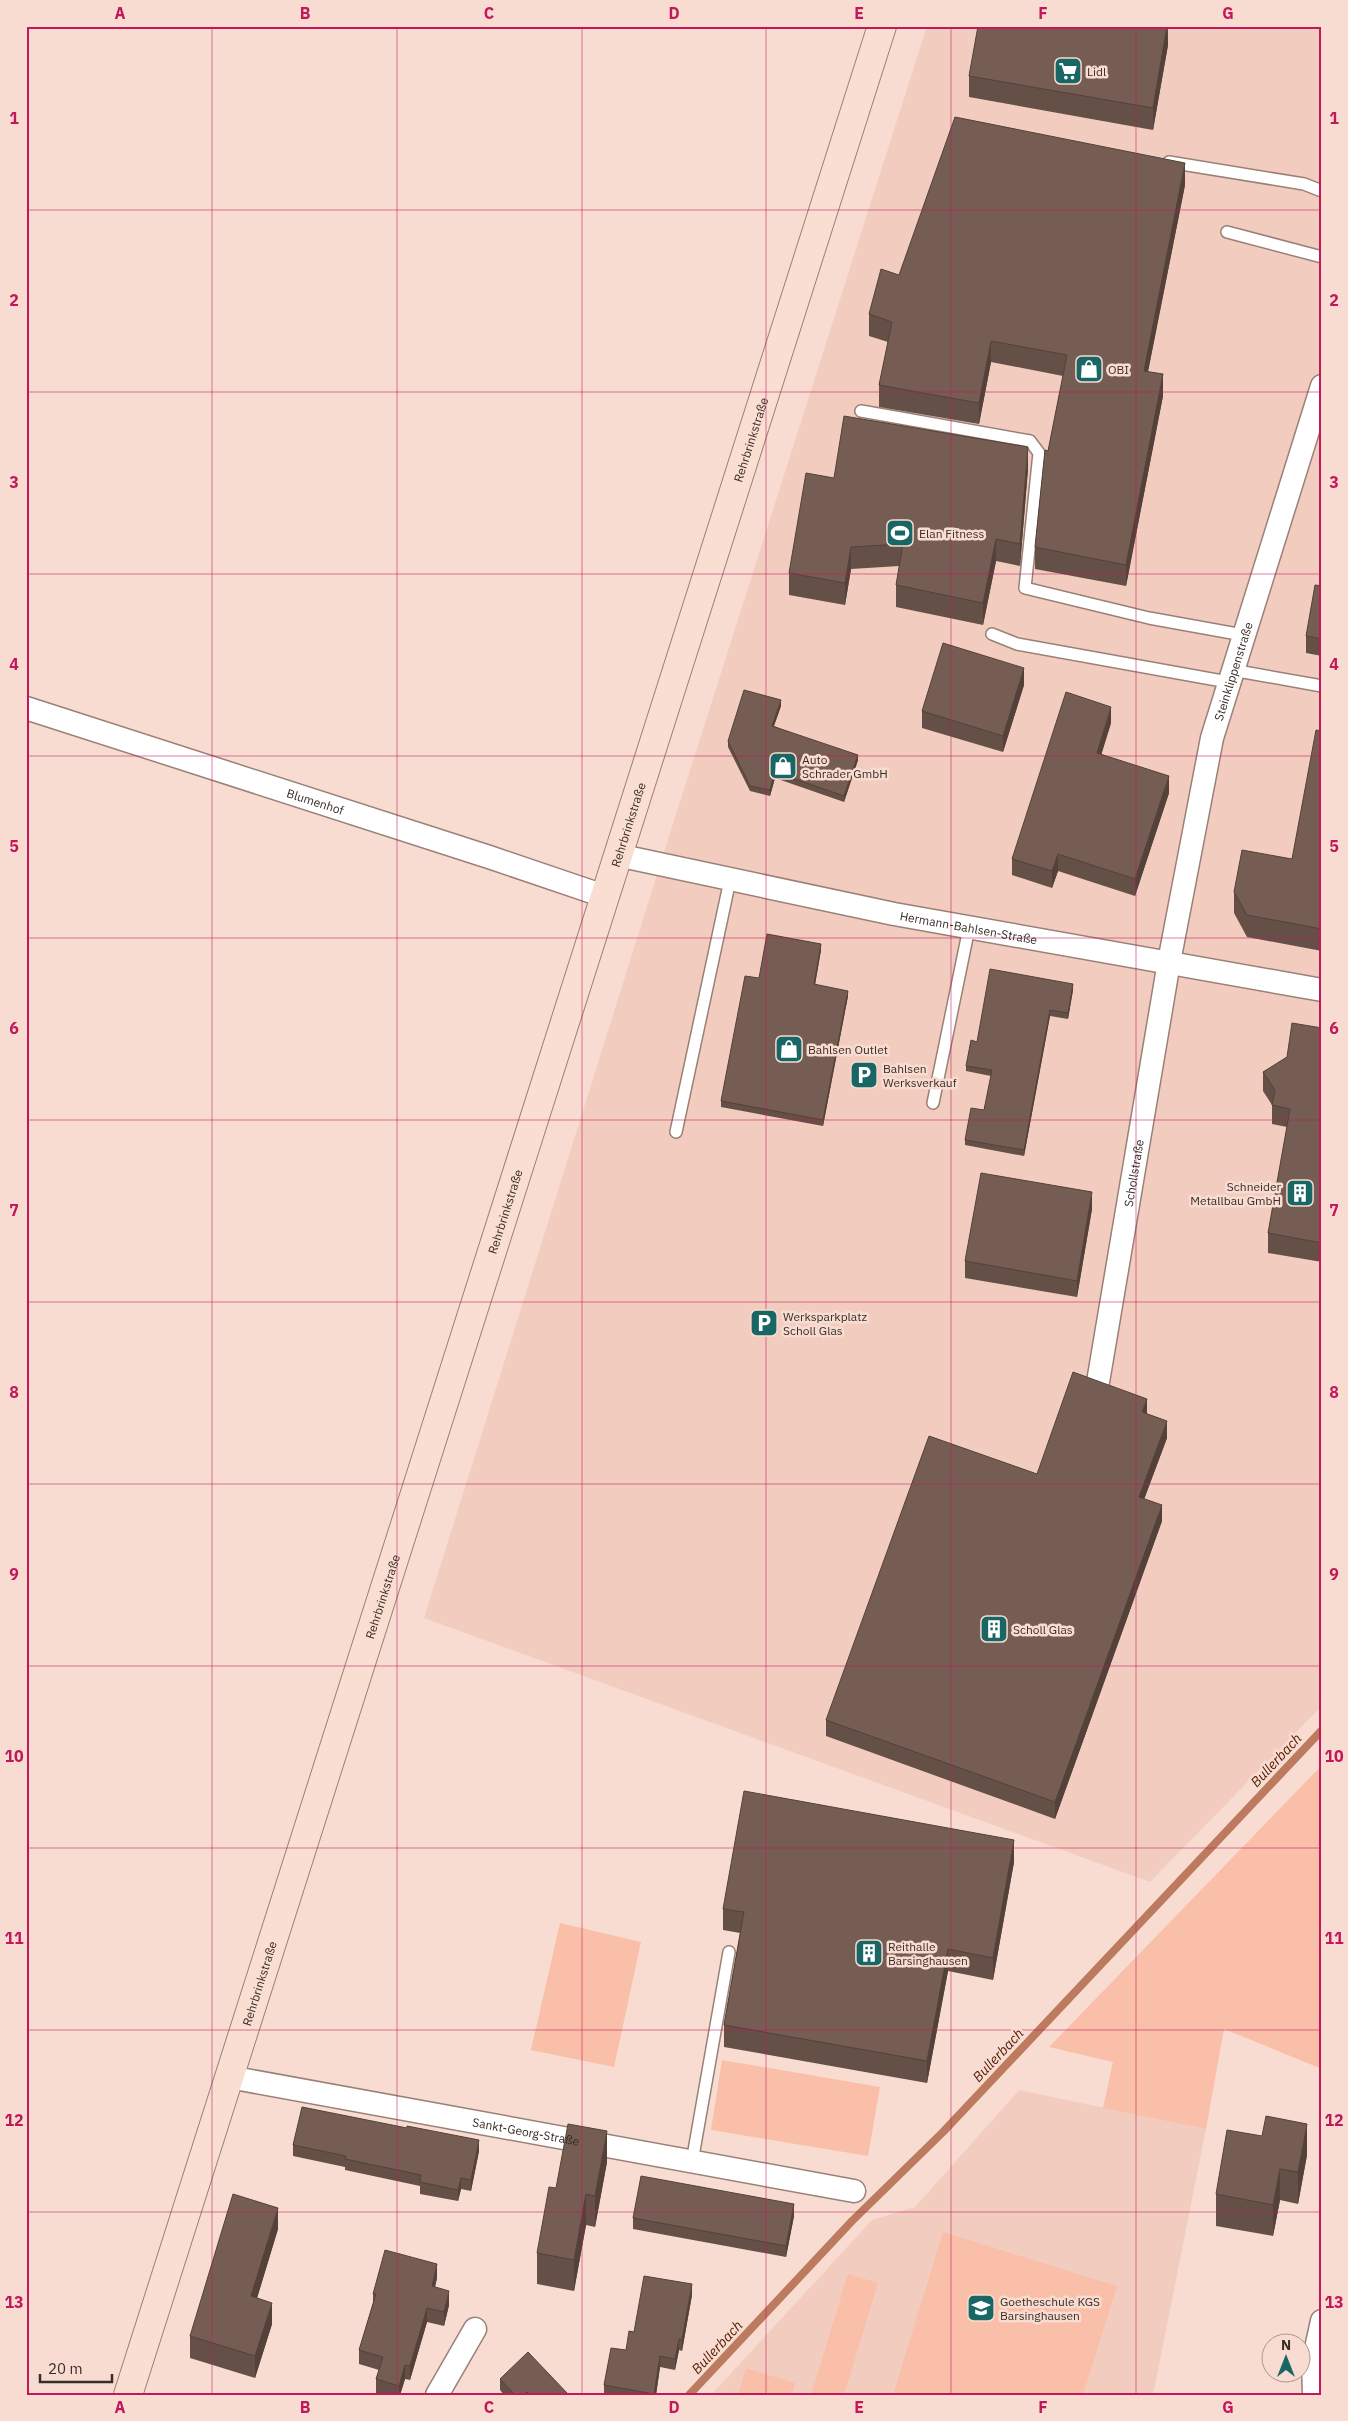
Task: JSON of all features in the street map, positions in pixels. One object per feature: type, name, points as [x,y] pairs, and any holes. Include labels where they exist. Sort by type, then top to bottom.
[{"type":"main road","name":"Rehrbrinkstraße","points":[[128,2395],[882,26]]},
{"type":"street","name":"Steinklippenstraße","points":[[1169,962],[1212,738],[1322,386]]},
{"type":"street","name":"Blumenhof","points":[[26,708],[489,857],[604,896]]},
{"type":"street","name":"Hermann-Bahlsen-Straße","points":[[618,855],[730,880],[969,928],[1322,990]]},
{"type":"street","name":"Schollstraße","points":[[1098,1382],[1169,962]]},
{"type":"street","name":"Sankt-Georg-Straße","points":[[228,2077],[854,2191]]},
{"type":"street","points":[[1314,2395],[1313,2362],[1322,2321]]},
{"type":"street","points":[[437,2395],[474,2329]]},
{"type":"lane","points":[[1162,160],[1304,184],[1322,191]]},
{"type":"lane","points":[[1227,232],[1322,257]]},
{"type":"lane","points":[[862,411],[1030,441],[1039,453],[1024,588],[1149,618],[1243,635]]},
{"type":"lane","points":[[992,634],[1017,644],[1230,676],[1322,686]]},
{"type":"lane","points":[[676,1132],[730,880]]},
{"type":"lane","points":[[933,1103],[969,928]]},
{"type":"lane","points":[[692,2162],[729,1952]]},
{"type":"shaded area","points":[[927,26],[1322,26],[1322,1706],[1150,1882],[424,1618],[670,833]]},
{"type":"shaded area","points":[[1322,1765],[1322,2069],[1224,2029],[1206,2129],[1103,2108],[1113,2062],[1049,2047]]},
{"type":"shaded area","points":[[560,1923],[641,1942],[614,2067],[531,2050]]},
{"type":"shaded area","points":[[722,2060],[880,2087],[868,2156],[711,2130]]},
{"type":"shaded area","name":"Goetheschule KGS Barsinghausen","points":[[1019,2090],[1206,2129],[1153,2395],[711,2395],[872,2220],[915,2207]]},
{"type":"shaded area","points":[[943,2232],[1117,2286],[1083,2395],[893,2395]]},
{"type":"shaded area","points":[[848,2274],[878,2283],[844,2395],[811,2395]]},
{"type":"shaded area","points":[[746,2368],[795,2383],[792,2395],[738,2395]]},
{"type":"building","name":"Lidl","points":[[978,26],[1167,26],[1153,108],[969,76]]},
{"type":"building","name":"OBI","points":[[955,117],[1185,163],[1144,371],[1163,374],[1126,565],[1035,547],[1045,450],[1048,451],[1067,355],[991,341],[979,403],[879,385],[892,322],[869,314],[881,269],[899,275]]},
{"type":"building","name":"Elan Fitness","points":[[844,416],[1028,447],[1020,544],[996,539],[983,603],[896,585],[903,544],[851,547],[845,583],[789,573],[806,473],[834,478]]},
{"type":"building","points":[[1315,585],[1322,586],[1322,639],[1306,636]]},
{"type":"building","points":[[943,643],[1024,668],[1003,736],[922,711]]},
{"type":"building","points":[[744,690],[781,700],[772,726],[858,755],[844,796],[775,772],[770,790],[750,786],[728,741]]},
{"type":"building","points":[[1066,692],[1111,707],[1097,753],[1169,776],[1135,879],[1058,854],[1052,871],[1012,859]]},
{"type":"building","points":[[1316,730],[1322,731],[1322,929],[1247,915],[1234,892],[1242,850],[1292,859]]},
{"type":"building","points":[[767,934],[821,944],[814,984],[848,991],[823,1120],[721,1101],[745,976],[759,978]]},
{"type":"building","points":[[990,969],[1073,984],[1068,1013],[1050,1010],[1024,1150],[965,1140],[971,1108],[984,1110],[992,1070],[966,1066],[971,1040],[977,1042]]},
{"type":"building","points":[[1292,1023],[1322,1028],[1322,1243],[1268,1233],[1290,1109],[1272,1105],[1275,1090],[1263,1072],[1287,1057]]},
{"type":"building","points":[[981,1173],[1092,1192],[1077,1281],[965,1261]]},
{"type":"building","name":"Scholl Glas","points":[[1073,1372],[1147,1399],[1142,1412],[1167,1421],[1139,1497],[1162,1505],[1055,1802],[826,1720],[929,1436],[1037,1474]]},
{"type":"building","name":"Reithalle Barsinghausen","points":[[744,1791],[1014,1840],[993,1958],[948,1949],[927,2061],[724,2025],[744,1912],[723,1909]]},
{"type":"building","points":[[302,2107],[479,2140],[471,2180],[461,2178],[458,2190],[420,2182],[421,2175],[345,2159],[346,2156],[293,2145]]},
{"type":"building","points":[[1266,2116],[1307,2124],[1298,2172],[1280,2169],[1273,2205],[1216,2194],[1227,2130],[1262,2136]]},
{"type":"building","points":[[568,2124],[607,2131],[595,2196],[586,2194],[574,2260],[537,2253],[549,2187],[556,2188]]},
{"type":"building","points":[[641,2176],[794,2204],[786,2246],[633,2218]]},
{"type":"building","points":[[233,2194],[278,2208],[251,2296],[272,2303],[255,2356],[190,2336]]},
{"type":"building","points":[[385,2250],[437,2264],[432,2286],[449,2291],[444,2312],[427,2308],[410,2366],[405,2365],[399,2386],[376,2379],[383,2357],[359,2350],[376,2294],[373,2294]]},
{"type":"building","points":[[644,2276],[692,2284],[682,2340],[679,2339],[675,2359],[660,2356],[654,2394],[604,2385],[611,2348],[626,2350],[629,2331],[634,2332]]},
{"type":"building","points":[[528,2352],[567,2395],[530,2395],[527,2392],[524,2395],[515,2395],[500,2379]]},
{"type":"waterway","name":"Bullerbach","points":[[689,2395],[852,2221],[943,2132],[1322,1730]]},
{"type":"place","name":"Lidl","points":[[1068,71]]},
{"type":"place","name":"OBI","points":[[1089,369]]},
{"type":"place","name":"Elan Fitness","points":[[900,533]]},
{"type":"place","name":"Auto Schrader GmbH","points":[[783,766]]},
{"type":"place","name":"Bahlsen Outlet","points":[[789,1049]]},
{"type":"place","name":"Bahlsen Werksverkauf","points":[[864,1075]]},
{"type":"place","name":"Schneider Metallbau GmbH","points":[[1300,1193]]},
{"type":"place","name":"Werksparkplatz Scholl Glas","points":[[764,1323]]},
{"type":"place","name":"Scholl Glas","points":[[994,1629]]},
{"type":"place","name":"Reithalle Barsinghausen","points":[[869,1953]]},
{"type":"place","name":"Goetheschule KGS Barsinghausen","points":[[981,2308]]}]
